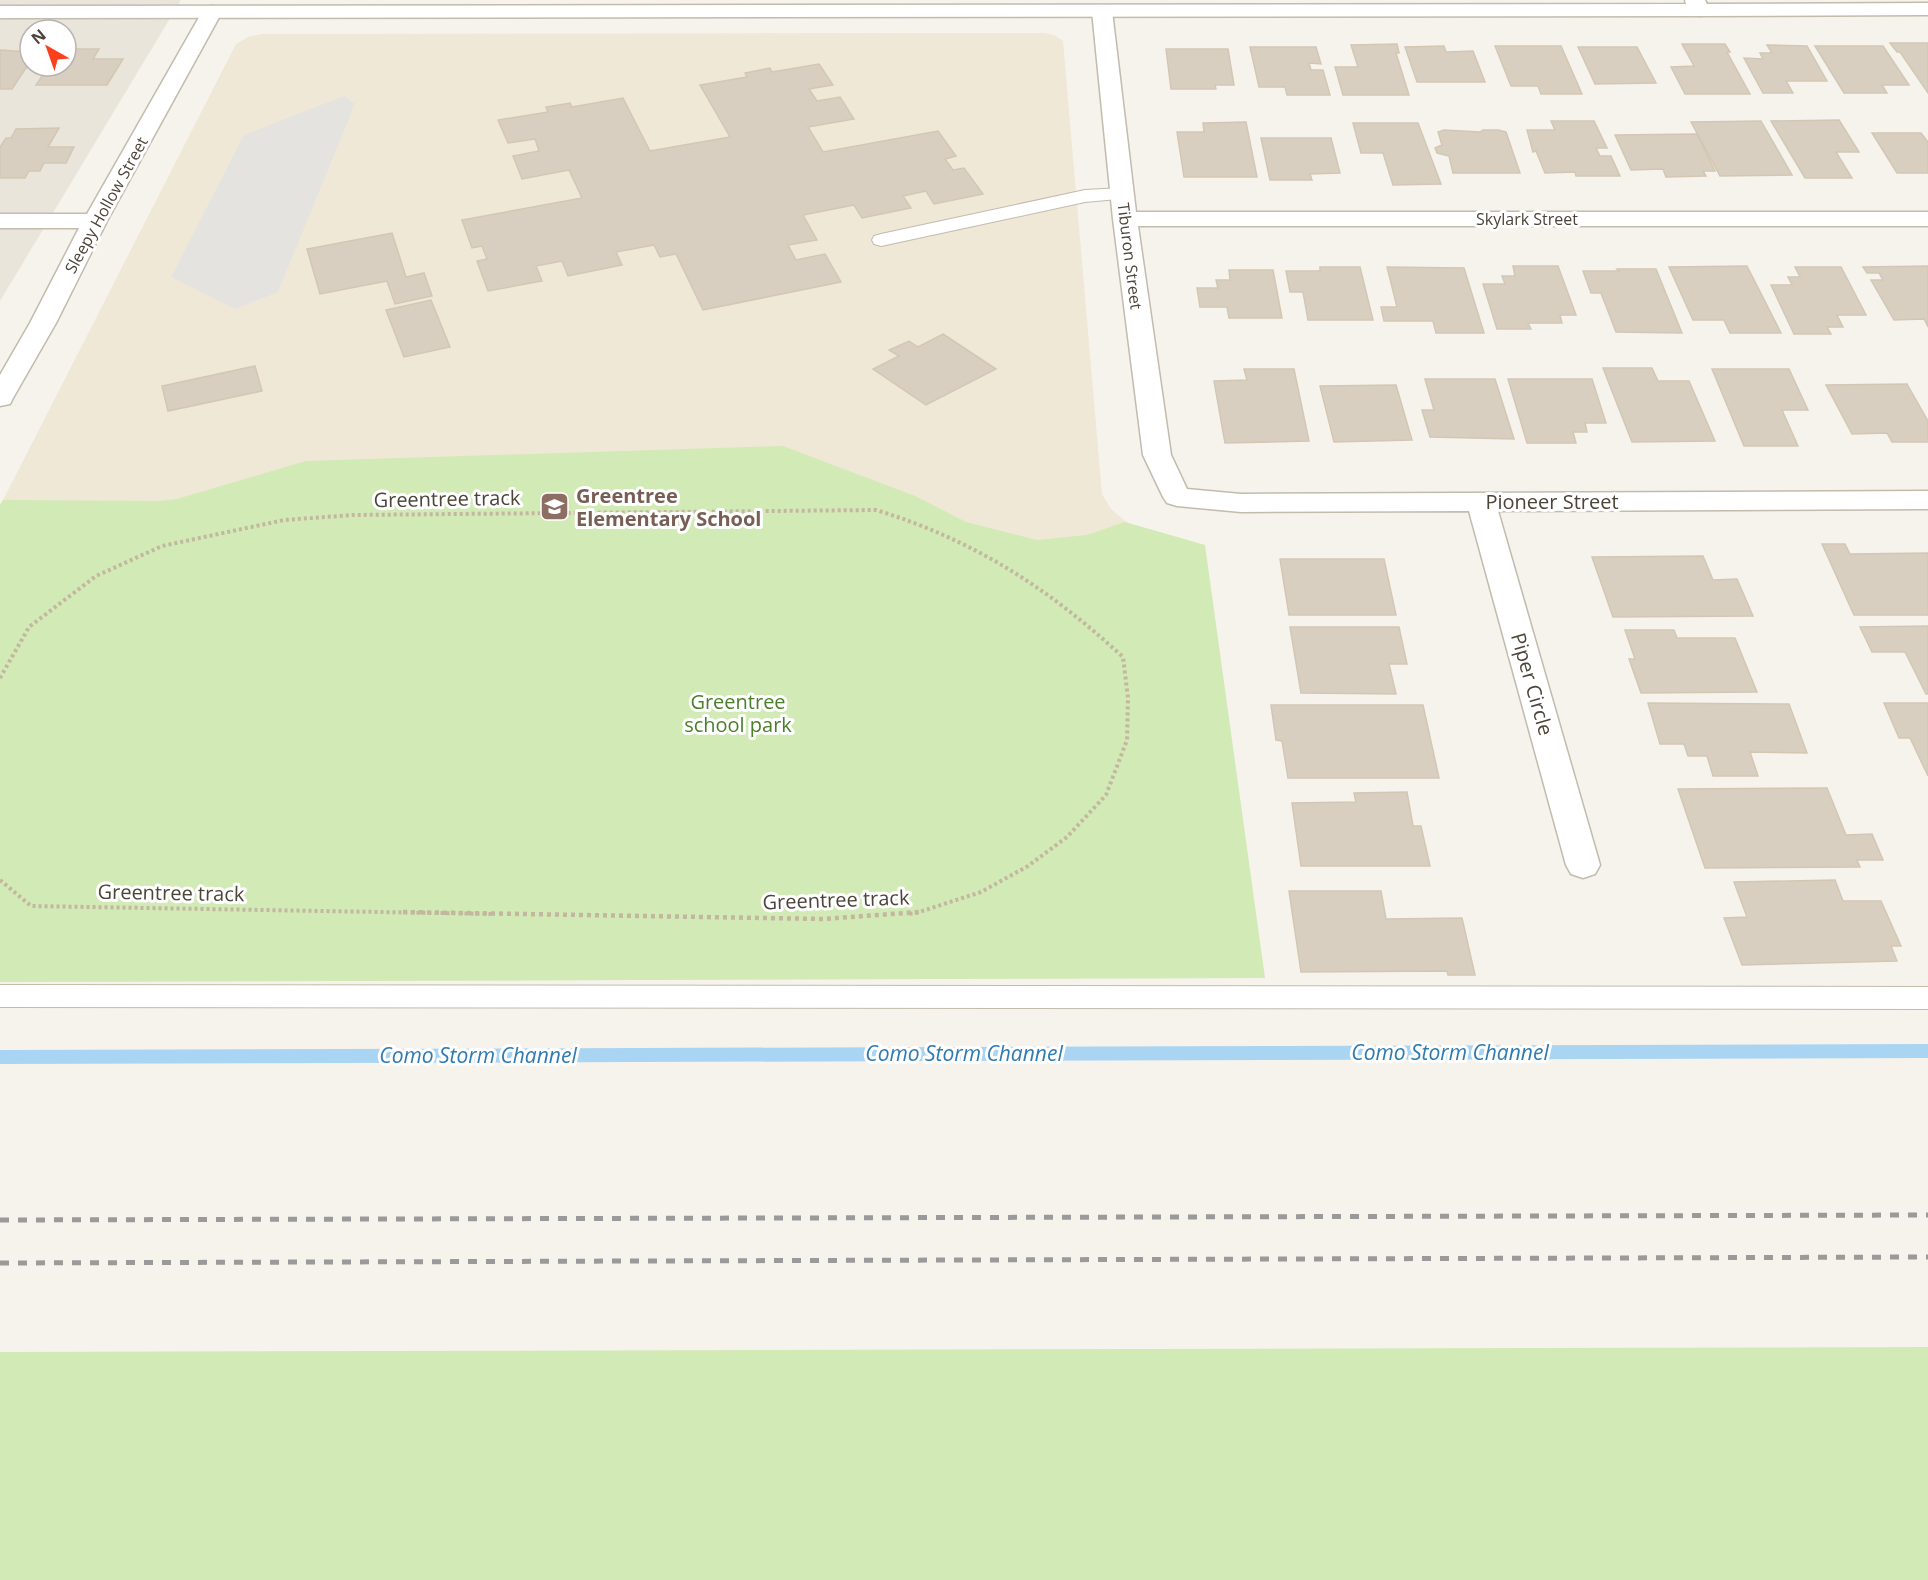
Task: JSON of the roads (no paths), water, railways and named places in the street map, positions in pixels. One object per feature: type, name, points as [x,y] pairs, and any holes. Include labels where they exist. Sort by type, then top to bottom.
[{"type":"street","points":[[0,12],[1102,11],[1697,5],[1928,9]]},
{"type":"street","name":"Tiburon Street","points":[[1102,11],[1124,207],[1157,455],[1177,496]]},
{"type":"street","name":"Sleepy Hollow Street","points":[[0,398],[43,323],[95,220],[212,12]]},
{"type":"street","name":"Skylark Street","points":[[1124,207],[1928,219]]},
{"type":"street","points":[[0,221],[95,220]]},
{"type":"street","name":"Pioneer Street","points":[[1177,496],[1241,503],[1928,500]]},
{"type":"street","name":"Piper Circle","points":[[1481,502],[1583,866]]},
{"type":"lane","points":[[881,240],[1085,196],[1124,207]]},
{"type":"lane","points":[[0,996],[1928,998]]},
{"type":"waterway","name":"Como Storm Channel","points":[[0,1057],[1928,1051]]},
{"type":"railway","points":[[0,1220],[1928,1215]]},
{"type":"railway","points":[[0,1263],[1928,1257]]},
{"type":"place","name":"Greentree Elementary School","points":[[555,507]]},
{"type":"park label","name":"Greentree school park","points":[[738,714]]}]
